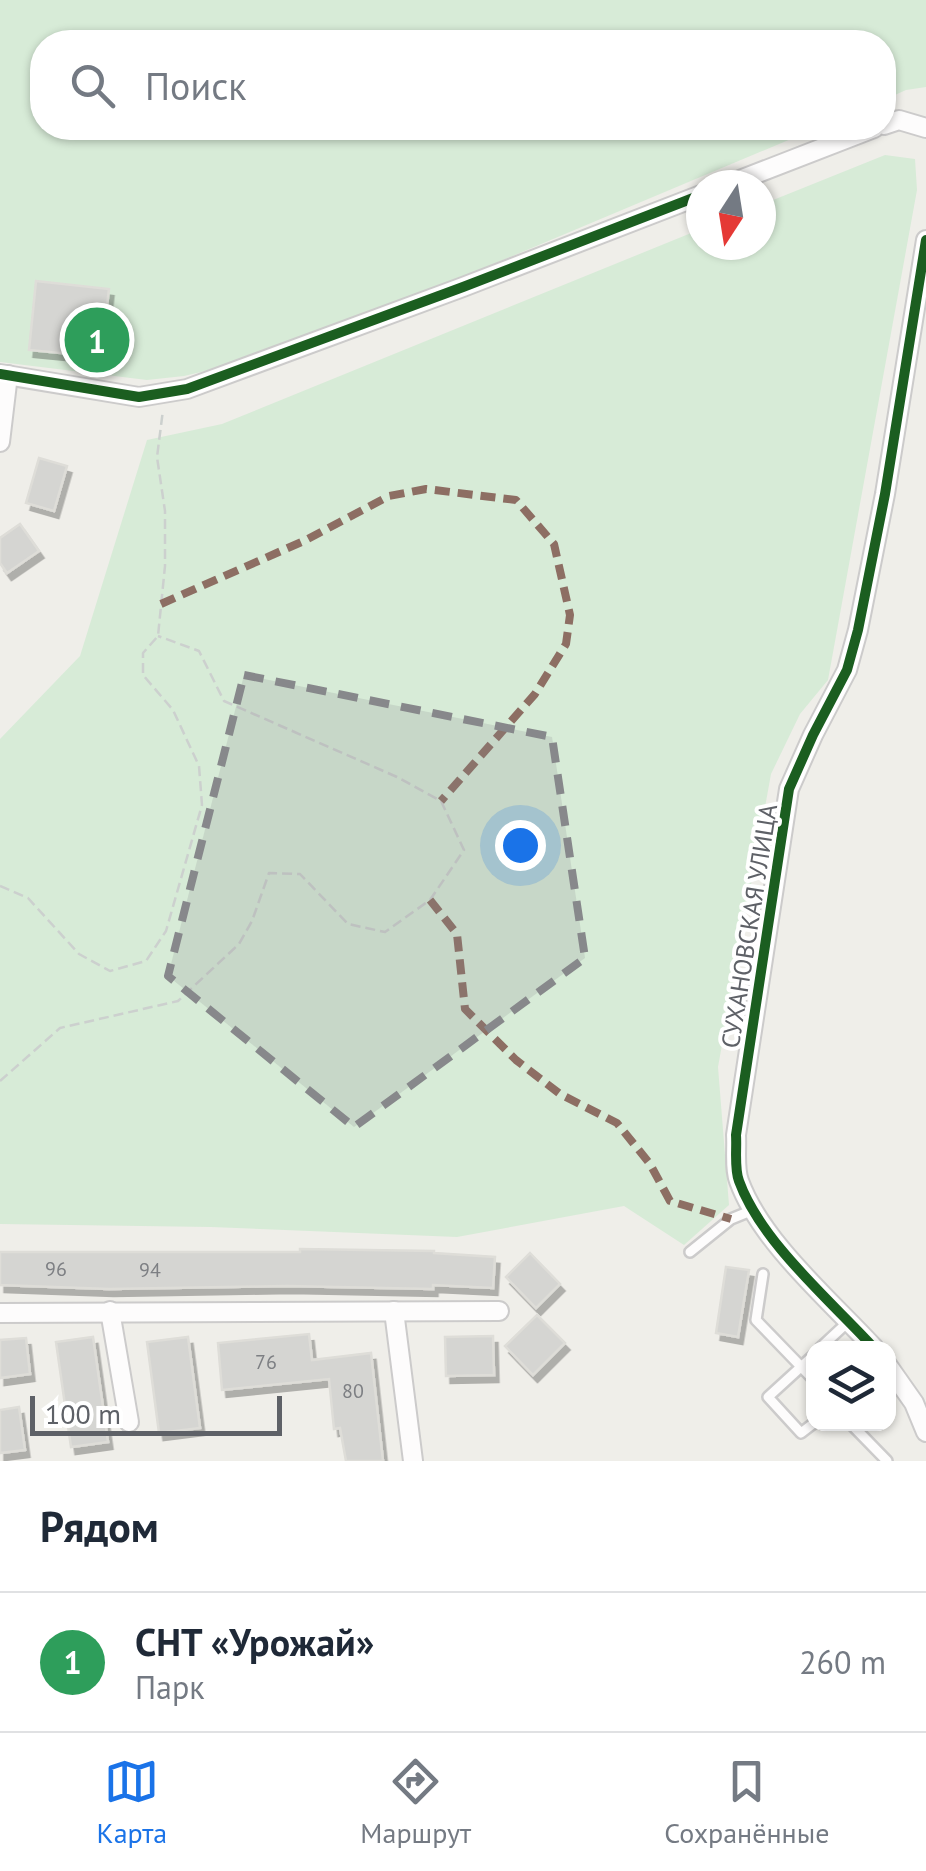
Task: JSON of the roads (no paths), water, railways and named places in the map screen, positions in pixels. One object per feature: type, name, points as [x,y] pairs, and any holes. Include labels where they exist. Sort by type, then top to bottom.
[{"type":"street","points":[[896,121],[926,128]]},
{"type":"street","points":[[766,170],[843,140]]},
{"type":"street","points":[[0,442],[4,374],[139,397],[166,393],[264,362],[686,201]]},
{"type":"street","name":"СУХАНОВСКАЯ УЛИЦА","points":[[868,1341],[782,1248],[754,1209],[738,1179],[736,1135],[790,789],[848,670],[858,630],[885,494],[926,240]]},
{"type":"street","points":[[0,1313],[499,1310]]},
{"type":"street","points":[[394,1311],[413,1461]]},
{"type":"street","points":[[110,1312],[129,1422]]},
{"type":"street","points":[[896,1377],[914,1403],[926,1432]]},
{"type":"lane","points":[[690,1252],[731,1220],[754,1209]]},
{"type":"lane","points":[[763,1274],[756,1320],[806,1371]]},
{"type":"lane","points":[[828,1341],[849,1321]]},
{"type":"lane","points":[[806,1362],[768,1397],[801,1433],[806,1429]]},
{"type":"lane","points":[[858,1431],[887,1461]]},
{"type":"place","name":"СНТ «Урожай»","points":[[97,340]]}]
